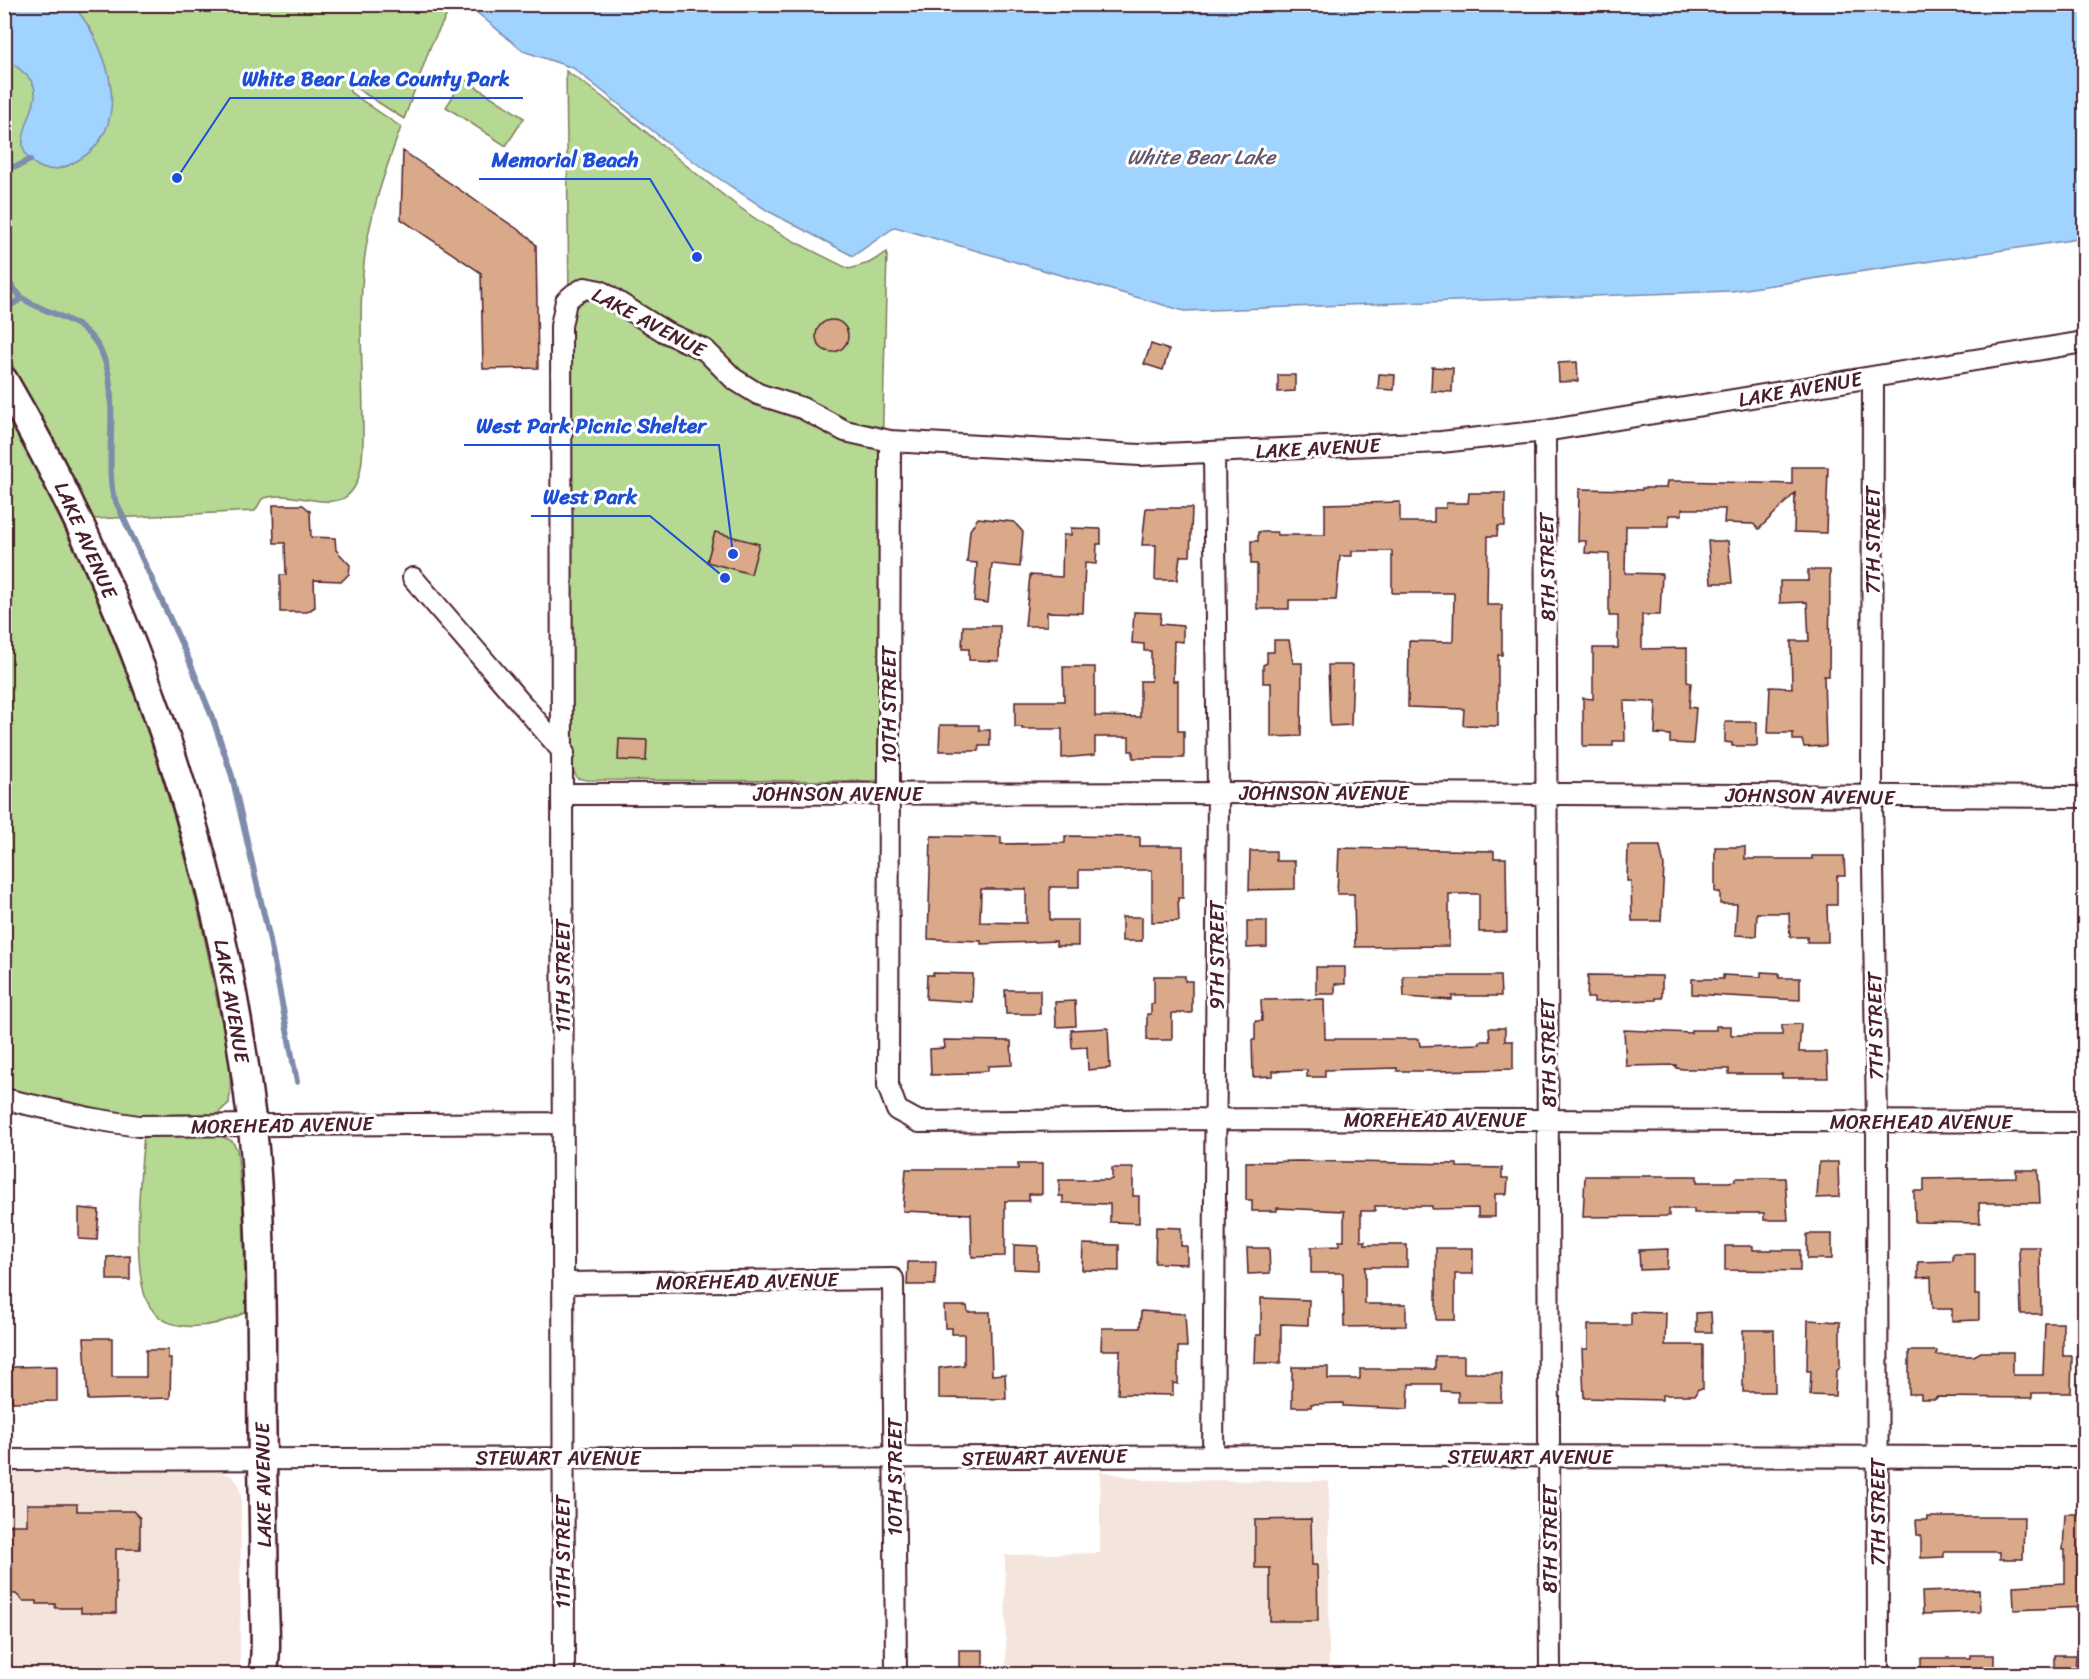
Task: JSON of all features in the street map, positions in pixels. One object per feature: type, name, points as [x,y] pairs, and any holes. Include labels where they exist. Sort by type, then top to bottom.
[{"type":"main road","name":"LAKE AVENUE","points":[[4,381],[48,458],[83,531],[124,627],[170,750],[195,834],[217,925],[239,1036],[252,1125],[260,1245],[265,1671]]},
{"type":"street","name":"LAKE AVENUE","points":[[585,288],[600,291],[664,332],[697,345],[713,357],[734,379],[758,394],[802,408],[845,431],[890,441],[1140,455],[1214,454],[1441,442],[1545,431],[2085,342]]},
{"type":"street","name":"11TH STREET","points":[[564,1674],[562,313],[566,301],[585,288]]},
{"type":"street","name":"7TH STREET","points":[[1873,377],[1872,797],[1877,1122],[1878,1674]]},
{"type":"street","name":"8TH STREET","points":[[1545,431],[1549,793],[1546,961],[1550,1120],[1551,1674]]},
{"type":"street","name":"10TH STREET","points":[[890,441],[888,1086],[897,1110]]},
{"type":"street","name":"9TH STREET","points":[[1213,1456],[1218,793],[1214,454]]},
{"type":"street","points":[[413,578],[564,753]]},
{"type":"street","name":"JOHNSON AVENUE","points":[[563,794],[1549,793],[1872,797],[2085,796]]},
{"type":"street","name":"MOREHEAD AVENUE","points":[[4,1099],[127,1125],[562,1123]]},
{"type":"street","name":"MOREHEAD AVENUE","points":[[897,1110],[919,1122],[1215,1119],[2085,1122]]},
{"type":"street","name":"10TH STREET","points":[[893,1279],[896,1674]]},
{"type":"street","name":"MOREHEAD AVENUE","points":[[565,1283],[893,1279]]},
{"type":"street","name":"STEWART AVENUE","points":[[4,1460],[895,1459],[1213,1456],[2085,1458]]},
{"type":"shaded area","points":[[5,1470],[216,1470],[232,1476],[238,1483],[241,1495],[240,1674],[5,1674]]},
{"type":"shaded area","points":[[1100,1471],[1144,1480],[1329,1481],[1329,1674],[1006,1674],[1005,1555],[1100,1553]]},
{"type":"green space","points":[[4,5],[452,5],[431,45],[404,119],[350,84],[350,92],[401,127],[378,194],[366,245],[361,302],[363,452],[357,482],[347,496],[339,500],[319,501],[272,496],[262,499],[255,511],[94,519],[57,444],[5,352]]},
{"type":"green space","points":[[566,71],[614,106],[729,200],[776,231],[849,269],[869,263],[887,252],[882,458],[880,779],[875,781],[587,780],[577,778],[573,770],[567,697],[569,295]]},
{"type":"green space","points":[[464,79],[524,118],[506,146],[446,107]]},
{"type":"green space","points":[[4,412],[41,480],[105,620],[158,765],[199,914],[227,1046],[230,1075],[229,1103],[217,1114],[125,1115],[5,1089]]},
{"type":"green space","points":[[144,1135],[221,1136],[232,1141],[237,1149],[243,1210],[246,1312],[206,1325],[178,1325],[166,1321],[155,1313],[147,1301],[142,1286],[138,1244]]},
{"type":"water","points":[[4,5],[73,5],[98,43],[111,88],[111,110],[105,131],[93,149],[65,167],[42,168],[27,157],[23,147],[23,136],[34,103],[35,92],[27,75],[5,58]]},
{"type":"water","name":"White Bear Lake","points":[[468,5],[2084,5],[2084,238],[1732,291],[1184,311],[895,227],[853,256],[768,211],[678,151],[573,68],[523,51]]},
{"type":"building","points":[[403,151],[529,237],[536,245],[538,368],[483,369],[481,273],[401,219]]},
{"type":"building","points":[[832,320],[843,325],[848,336],[843,347],[832,352],[821,347],[816,336],[821,325]]},
{"type":"building","points":[[1151,344],[1169,350],[1163,370],[1144,364]]},
{"type":"building","points":[[1577,362],[1578,381],[1559,382],[1558,363]]},
{"type":"building","points":[[1432,367],[1453,368],[1452,392],[1431,391]]},
{"type":"building","points":[[1379,374],[1395,375],[1394,390],[1378,389]]},
{"type":"building","points":[[1278,375],[1295,375],[1295,391],[1278,392]]},
{"type":"building","points":[[1792,467],[1828,467],[1826,533],[1794,532],[1795,493],[1759,529],[1753,524],[1724,523],[1725,509],[1682,509],[1682,515],[1669,515],[1669,526],[1626,526],[1625,573],[1662,574],[1660,615],[1642,615],[1642,649],[1687,648],[1687,682],[1691,683],[1689,707],[1696,708],[1693,744],[1670,743],[1670,735],[1655,734],[1656,702],[1624,701],[1625,741],[1613,741],[1613,746],[1583,746],[1583,698],[1593,699],[1593,648],[1618,648],[1618,616],[1609,616],[1609,554],[1585,553],[1586,541],[1578,541],[1579,489],[1666,488],[1667,481],[1792,484]]},
{"type":"building","points":[[1469,493],[1505,493],[1505,526],[1498,526],[1497,536],[1488,536],[1487,605],[1502,605],[1502,655],[1498,655],[1498,726],[1463,725],[1464,709],[1408,707],[1409,641],[1453,642],[1454,593],[1392,593],[1392,551],[1352,551],[1352,556],[1340,556],[1336,600],[1289,600],[1289,609],[1257,609],[1257,564],[1251,564],[1251,541],[1258,541],[1258,532],[1277,532],[1277,535],[1325,535],[1325,504],[1400,502],[1400,522],[1434,522],[1434,508],[1446,508],[1446,503],[1468,503]]},
{"type":"building","points":[[273,505],[303,505],[310,511],[311,537],[335,538],[336,550],[350,565],[349,574],[342,581],[314,580],[315,607],[307,612],[280,612],[280,575],[286,575],[285,543],[274,543]]},
{"type":"building","points":[[1146,508],[1192,508],[1190,556],[1180,556],[1177,580],[1155,580],[1156,545],[1142,545]]},
{"type":"building","points":[[978,518],[1014,522],[1023,532],[1020,567],[992,564],[988,603],[974,601],[977,563],[967,562],[970,530]]},
{"type":"building","points":[[1071,528],[1101,529],[1101,544],[1097,544],[1096,564],[1085,563],[1083,613],[1047,612],[1047,626],[1025,626],[1030,575],[1062,577],[1063,535],[1071,535]]},
{"type":"building","points":[[715,532],[759,544],[751,574],[707,562]]},
{"type":"building","points":[[1708,541],[1728,541],[1732,583],[1711,583]]},
{"type":"building","points":[[1808,570],[1830,570],[1829,676],[1824,676],[1826,746],[1804,747],[1802,740],[1793,740],[1793,733],[1768,733],[1770,687],[1792,688],[1791,641],[1809,641],[1807,602],[1780,603],[1780,581],[1808,581]]},
{"type":"building","points":[[1134,612],[1161,613],[1160,624],[1183,626],[1183,642],[1174,641],[1173,681],[1178,681],[1178,731],[1184,731],[1184,758],[1133,758],[1133,751],[1129,751],[1129,737],[1095,737],[1095,755],[1062,758],[1062,729],[1015,727],[1015,701],[1064,701],[1063,667],[1095,667],[1095,716],[1140,717],[1140,681],[1151,681],[1151,651],[1144,651],[1144,644],[1132,643]]},
{"type":"building","points":[[963,626],[1000,626],[999,661],[969,660],[969,649],[962,649]]},
{"type":"building","points":[[1274,640],[1289,640],[1293,663],[1302,663],[1301,736],[1271,737],[1271,683],[1263,683],[1263,665],[1267,663],[1267,652],[1274,652]]},
{"type":"building","points":[[1328,665],[1353,665],[1351,725],[1330,726]]},
{"type":"building","points":[[1725,722],[1757,722],[1757,746],[1732,746],[1732,743],[1725,742]]},
{"type":"building","points":[[940,725],[979,725],[979,730],[990,730],[990,746],[979,746],[979,751],[939,751]]},
{"type":"building","points":[[619,739],[647,740],[646,761],[618,760]]},
{"type":"building","points":[[931,836],[1001,837],[1001,844],[1065,843],[1065,836],[1140,837],[1140,846],[1183,846],[1183,898],[1178,898],[1179,921],[1152,922],[1152,870],[1079,870],[1079,887],[1050,887],[1050,920],[1078,920],[1078,946],[1056,946],[1056,941],[981,944],[981,941],[928,939]],"holes":[[[981,889],[1026,889],[1026,923],[980,922]]]},
{"type":"building","points":[[1628,846],[1660,846],[1664,866],[1661,921],[1632,921],[1631,881],[1627,881]]},
{"type":"building","points":[[1715,847],[1745,847],[1745,859],[1812,859],[1812,856],[1844,856],[1845,876],[1837,876],[1837,905],[1827,905],[1828,942],[1807,942],[1807,937],[1790,937],[1789,913],[1757,913],[1756,936],[1735,935],[1737,904],[1720,904],[1720,892],[1715,892]]},
{"type":"building","points":[[1339,848],[1494,851],[1494,858],[1506,858],[1507,932],[1479,932],[1479,894],[1449,894],[1449,946],[1355,947],[1354,894],[1337,894]]},
{"type":"building","points":[[1250,851],[1276,851],[1276,861],[1295,861],[1295,889],[1249,890]]},
{"type":"building","points":[[1122,917],[1142,917],[1142,941],[1122,941]]},
{"type":"building","points":[[1247,921],[1267,921],[1267,947],[1247,948]]},
{"type":"building","points":[[1316,967],[1345,967],[1345,984],[1335,984],[1335,994],[1316,994]]},
{"type":"building","points":[[1761,972],[1779,973],[1779,978],[1800,978],[1800,1000],[1692,994],[1692,979],[1723,979],[1723,975],[1761,977]]},
{"type":"building","points":[[933,973],[973,974],[972,1002],[926,999],[927,975],[933,975]]},
{"type":"building","points":[[1588,975],[1662,976],[1662,998],[1594,1002],[1594,998],[1587,998]]},
{"type":"building","points":[[1154,976],[1185,976],[1185,981],[1192,981],[1192,1013],[1172,1013],[1172,1040],[1147,1040],[1147,1014],[1151,1014],[1151,1004],[1154,1004]]},
{"type":"building","points":[[1403,976],[1500,976],[1501,996],[1452,996],[1452,1000],[1404,997]]},
{"type":"building","points":[[1005,990],[1040,990],[1040,1014],[1006,1014]]},
{"type":"building","points":[[1324,999],[1325,1039],[1419,1039],[1420,1046],[1480,1044],[1480,1041],[1490,1041],[1489,1028],[1505,1028],[1505,1041],[1513,1041],[1513,1069],[1325,1070],[1325,1077],[1307,1077],[1307,1070],[1273,1071],[1273,1076],[1253,1077],[1252,1040],[1255,1040],[1255,1021],[1262,1021],[1261,1000]]},
{"type":"building","points":[[1075,1001],[1076,1026],[1056,1027],[1055,1002]]},
{"type":"building","points":[[1801,1024],[1799,1052],[1827,1052],[1828,1078],[1782,1078],[1782,1074],[1729,1074],[1729,1069],[1683,1069],[1676,1068],[1676,1065],[1626,1066],[1624,1030],[1691,1033],[1691,1030],[1716,1030],[1716,1026],[1731,1026],[1731,1035],[1782,1035],[1782,1025]]},
{"type":"building","points":[[1108,1028],[1110,1068],[1088,1070],[1087,1047],[1072,1048],[1071,1030]]},
{"type":"building","points":[[944,1040],[1011,1041],[1012,1065],[988,1066],[988,1071],[967,1072],[967,1074],[931,1075],[930,1049],[945,1048]]},
{"type":"building","points":[[1246,1162],[1457,1164],[1457,1167],[1502,1168],[1502,1178],[1508,1178],[1507,1194],[1495,1194],[1495,1217],[1478,1217],[1478,1208],[1432,1209],[1432,1206],[1375,1206],[1375,1211],[1361,1211],[1361,1241],[1365,1241],[1365,1245],[1407,1245],[1407,1267],[1365,1267],[1365,1304],[1406,1304],[1406,1326],[1344,1327],[1343,1273],[1311,1273],[1311,1247],[1339,1246],[1339,1241],[1344,1241],[1344,1211],[1277,1208],[1277,1211],[1252,1211],[1252,1200],[1246,1200]]},
{"type":"building","points":[[1819,1162],[1838,1162],[1839,1197],[1817,1198]]},
{"type":"building","points":[[1018,1164],[1042,1164],[1042,1194],[1029,1194],[1029,1201],[1005,1201],[1005,1256],[972,1257],[971,1214],[903,1211],[906,1169],[1018,1169]]},
{"type":"building","points":[[1112,1168],[1133,1168],[1133,1196],[1139,1196],[1139,1223],[1110,1222],[1110,1204],[1063,1203],[1063,1196],[1059,1196],[1059,1180],[1109,1180],[1112,1179]]},
{"type":"building","points":[[2016,1170],[2038,1170],[2040,1203],[1979,1203],[1980,1223],[1915,1222],[1914,1191],[1924,1191],[1924,1179],[2016,1177]]},
{"type":"building","points":[[1585,1176],[1697,1176],[1697,1182],[1728,1182],[1735,1181],[1735,1178],[1785,1178],[1788,1220],[1764,1220],[1764,1213],[1694,1213],[1694,1209],[1669,1209],[1669,1216],[1583,1217]]},
{"type":"building","points":[[79,1208],[99,1210],[97,1240],[79,1239]]},
{"type":"building","points":[[1156,1227],[1181,1228],[1181,1246],[1187,1246],[1187,1264],[1155,1263]]},
{"type":"building","points":[[1807,1234],[1832,1234],[1832,1259],[1807,1259]]},
{"type":"building","points":[[1083,1244],[1119,1245],[1119,1271],[1082,1270]]},
{"type":"building","points":[[1014,1245],[1038,1246],[1038,1270],[1014,1269]]},
{"type":"building","points":[[1725,1246],[1753,1246],[1753,1250],[1800,1250],[1800,1271],[1725,1270]]},
{"type":"building","points":[[2019,1247],[2040,1247],[2041,1314],[2021,1314]]},
{"type":"building","points":[[1247,1248],[1269,1248],[1270,1273],[1248,1274]]},
{"type":"building","points":[[1436,1248],[1473,1248],[1473,1274],[1455,1274],[1455,1320],[1436,1320]]},
{"type":"building","points":[[1668,1249],[1667,1269],[1640,1270],[1639,1250]]},
{"type":"building","points":[[1953,1254],[1975,1254],[1975,1295],[1979,1295],[1979,1320],[1952,1321],[1952,1309],[1932,1309],[1931,1277],[1918,1278],[1918,1262],[1953,1261]]},
{"type":"building","points":[[130,1256],[130,1280],[107,1280],[107,1257]]},
{"type":"building","points":[[908,1262],[936,1262],[935,1285],[907,1285]]},
{"type":"building","points":[[1261,1298],[1309,1300],[1308,1325],[1281,1324],[1281,1363],[1255,1363],[1256,1335],[1261,1335]]},
{"type":"building","points":[[944,1306],[967,1306],[968,1312],[990,1312],[992,1375],[1005,1374],[1006,1399],[939,1398],[939,1368],[964,1365],[964,1334],[952,1334],[952,1328],[945,1328]]},
{"type":"building","points":[[1141,1311],[1185,1314],[1187,1347],[1178,1347],[1178,1384],[1173,1383],[1173,1395],[1118,1394],[1120,1350],[1101,1350],[1102,1328],[1140,1328]]},
{"type":"building","points":[[1631,1312],[1666,1313],[1665,1345],[1703,1345],[1703,1389],[1698,1389],[1695,1395],[1662,1395],[1662,1400],[1584,1398],[1582,1349],[1588,1349],[1588,1325],[1631,1325]]},
{"type":"building","points":[[1711,1312],[1712,1332],[1696,1332],[1696,1313]]},
{"type":"building","points":[[1808,1320],[1840,1322],[1840,1367],[1836,1372],[1835,1396],[1810,1395],[1811,1371],[1807,1371]]},
{"type":"building","points":[[2045,1323],[2063,1323],[2063,1356],[2072,1356],[2071,1393],[2032,1393],[2032,1398],[1936,1397],[1936,1399],[1921,1399],[1921,1394],[1909,1394],[1909,1351],[1937,1351],[1936,1355],[1974,1356],[1981,1352],[2013,1352],[2013,1375],[2043,1375]]},
{"type":"building","points":[[1743,1330],[1774,1330],[1775,1392],[1743,1392]]},
{"type":"building","points":[[84,1338],[112,1338],[112,1377],[146,1377],[146,1350],[168,1350],[168,1358],[171,1358],[170,1398],[88,1400]]},
{"type":"building","points":[[1435,1356],[1464,1356],[1464,1373],[1502,1373],[1501,1402],[1458,1402],[1458,1392],[1441,1391],[1441,1384],[1409,1384],[1408,1409],[1343,1406],[1343,1403],[1292,1407],[1292,1367],[1328,1367],[1328,1379],[1360,1379],[1360,1369],[1435,1369]]},
{"type":"building","points":[[57,1366],[57,1401],[12,1402],[11,1367]]},
{"type":"building","points":[[27,1504],[77,1504],[77,1511],[133,1511],[140,1518],[140,1549],[116,1549],[116,1613],[81,1613],[81,1608],[55,1608],[55,1604],[37,1604],[37,1601],[23,1601],[16,1594],[4,1594],[4,1525],[27,1525]]},
{"type":"building","points":[[2065,1514],[2085,1514],[2085,1607],[2014,1610],[2013,1586],[2065,1583],[2065,1550],[2063,1550]]},
{"type":"building","points":[[1927,1517],[2024,1517],[2023,1559],[2000,1559],[2000,1552],[1944,1552],[1944,1557],[1921,1558],[1921,1535],[1917,1535],[1916,1520],[1927,1520]]},
{"type":"building","points":[[1311,1519],[1312,1565],[1317,1565],[1318,1621],[1270,1621],[1270,1568],[1255,1568],[1255,1520]]},
{"type":"building","points":[[1979,1590],[1980,1612],[1923,1614],[1922,1592]]},
{"type":"building","points":[[959,1650],[983,1650],[983,1671],[978,1671],[978,1674],[959,1674]]},
{"type":"building","points":[[1970,1655],[1994,1655],[1994,1674],[1921,1674],[1921,1658],[1970,1658]]},
{"type":"building","points":[[2054,1655],[2076,1655],[2075,1674],[2054,1674]]},
{"type":"waterway","points":[[4,167],[18,166],[30,160]]},
{"type":"waterway","points":[[4,277],[22,298],[4,310]]},
{"type":"waterway","points":[[22,298],[83,329],[97,344],[106,363],[112,407],[113,495],[189,660],[214,722],[232,776],[269,936],[297,1082]]},
{"type":"place","name":"White Bear Lake County Park","points":[[177,178]]},
{"type":"place","name":"Memorial Beach","points":[[697,257]]},
{"type":"place","name":"West Park Picnic Shelter","points":[[733,554]]},
{"type":"place","name":"West Park","points":[[725,578]]}]
